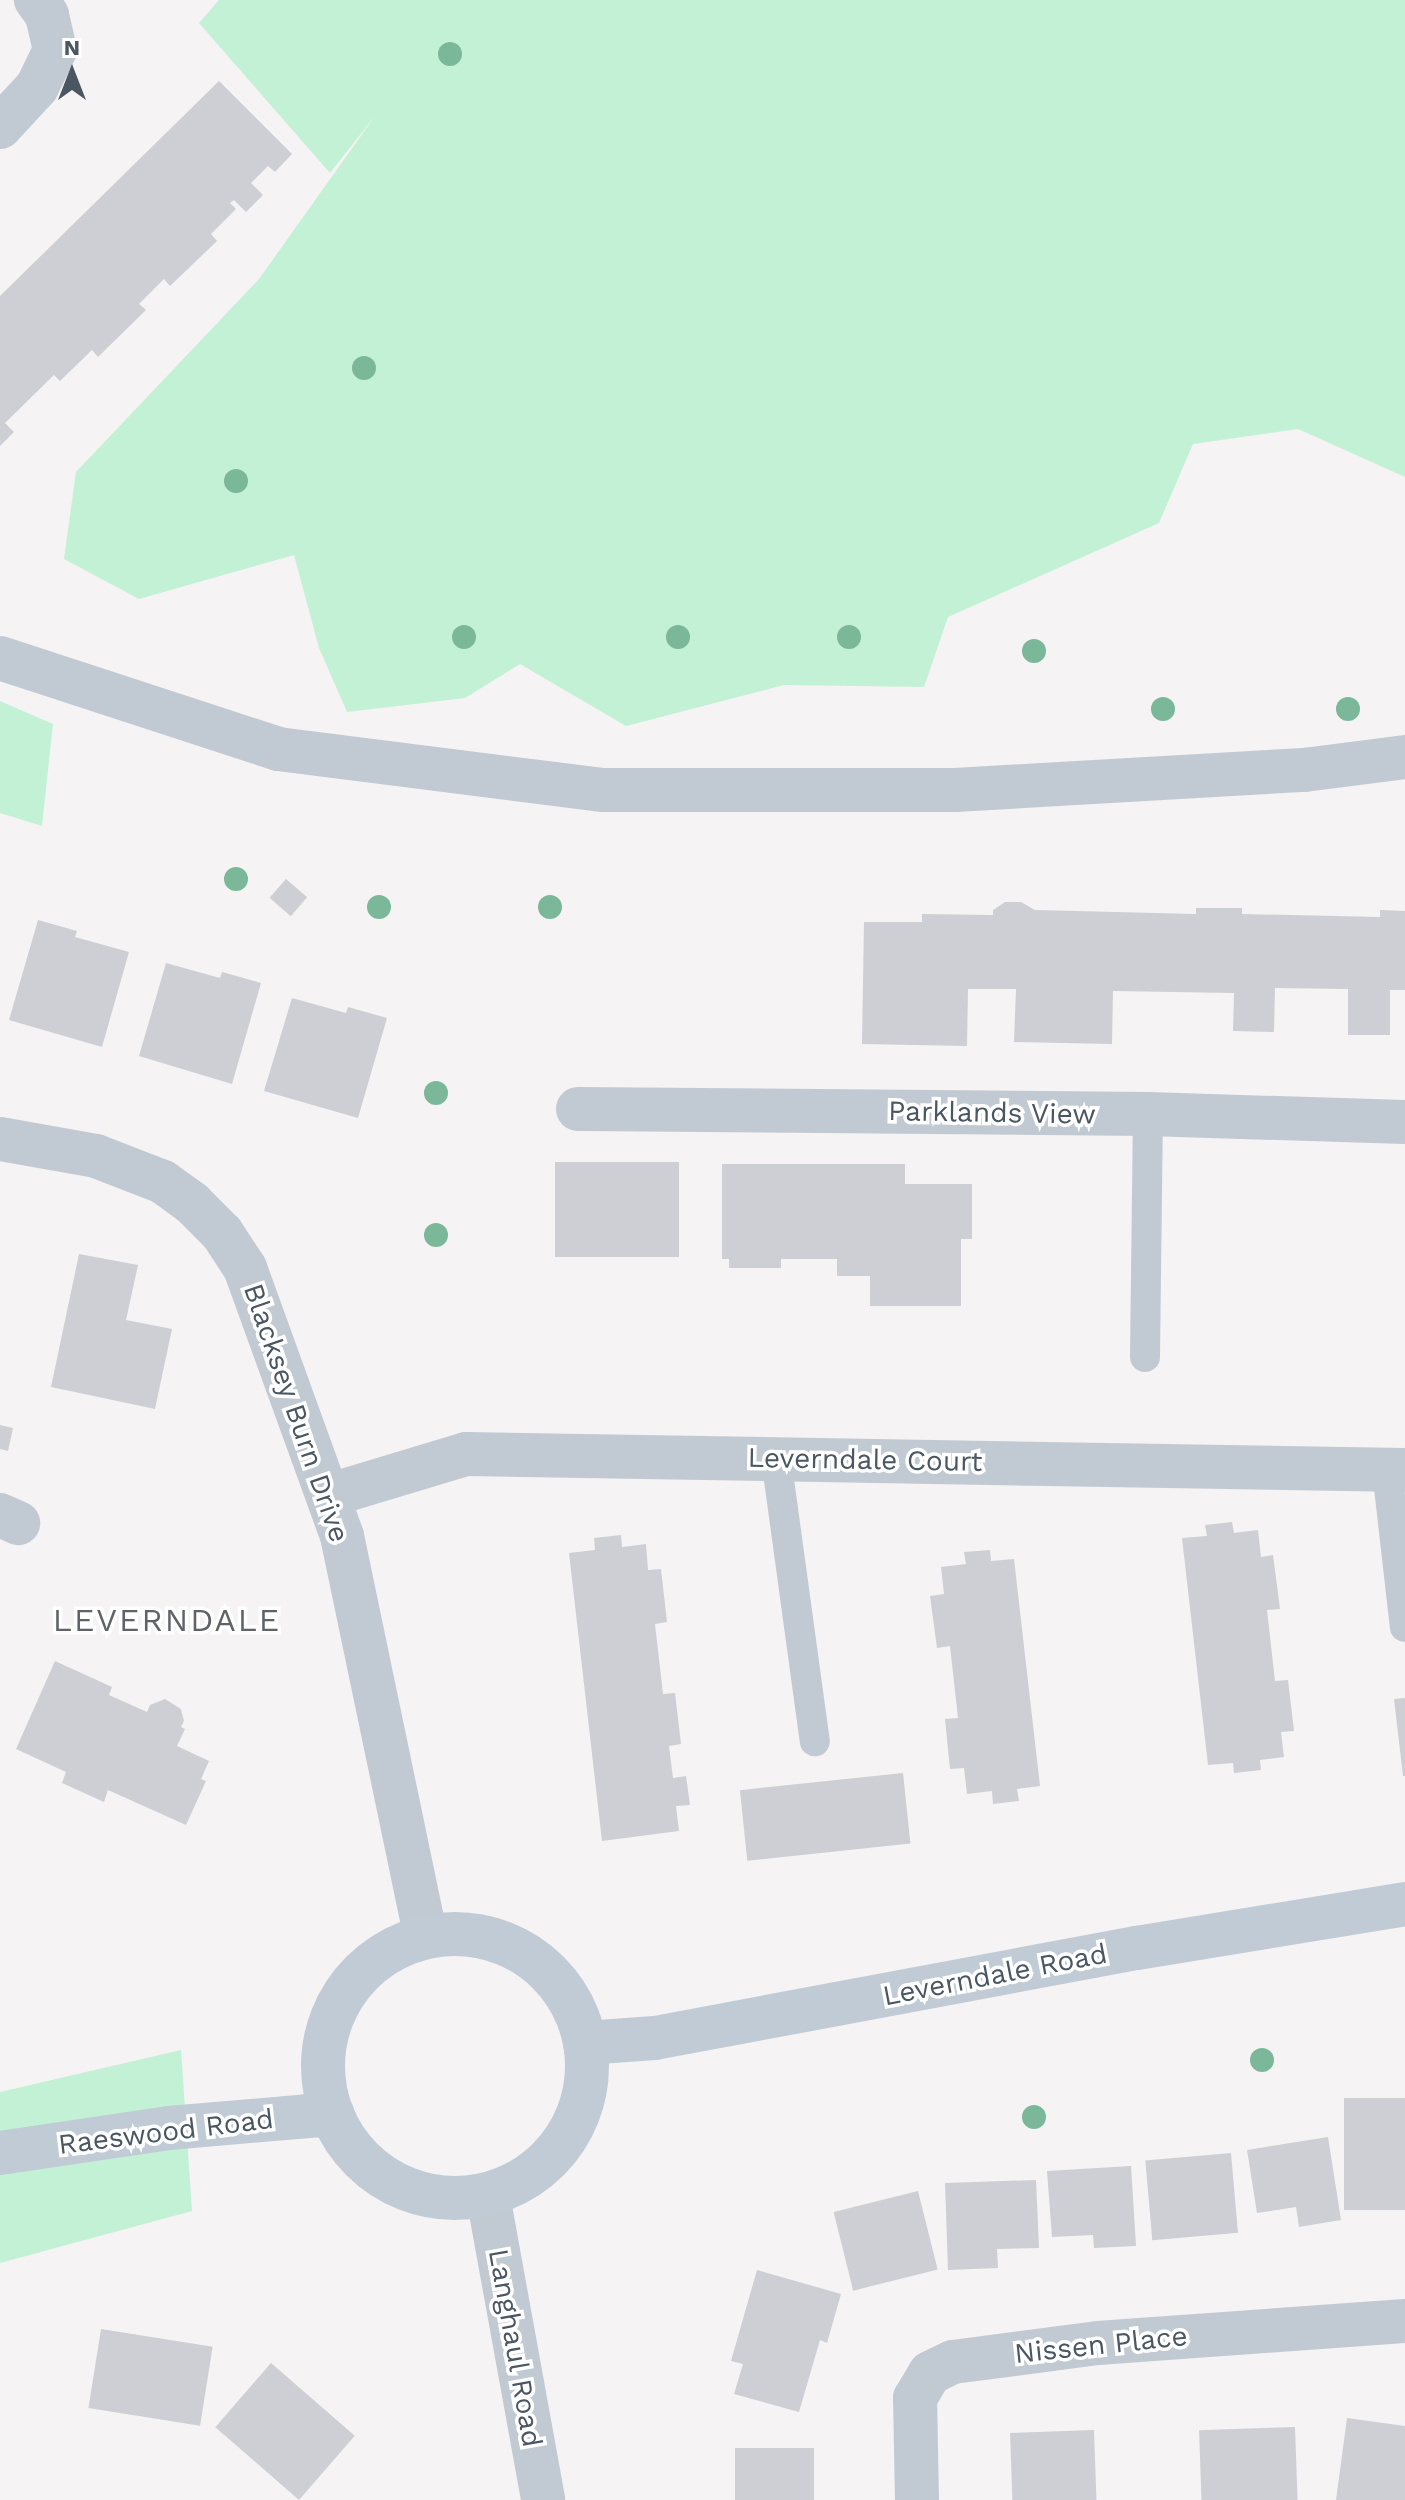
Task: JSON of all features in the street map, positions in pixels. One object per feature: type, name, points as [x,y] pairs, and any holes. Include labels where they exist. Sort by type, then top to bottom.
[{"type":"street","points":[[0,127],[37,87],[55,50],[47,15],[36,0]]},
{"type":"street","points":[[0,658],[278,749],[603,790],[955,790],[1304,770],[1405,757]]},
{"type":"street","name":"Parklands View","points":[[578,1109],[1148,1114],[1405,1122]]},
{"type":"street","name":"Blacksey Burn Drive","points":[[0,1139],[96,1156],[130,1167],[173,1189],[222,1233],[245,1268],[330,1495],[342,1536],[425,1935]]},
{"type":"street","name":"Leverndale Court","points":[[330,1495],[466,1454],[1396,1470]]},
{"type":"street","name":"Leverndale Road","points":[[585,2043],[655,2038],[1137,1948],[1405,1904]]},
{"type":"street","points":[[425,1935],[481,1935],[530,1955],[569,1997],[585,2043],[582,2107],[562,2145],[531,2176],[488,2196],[428,2197],[386,2181],[347,2147],[332,2114],[323,2055],[337,2001],[379,1955],[425,1935]]},
{"type":"street","name":"Raeswood Road","points":[[0,2153],[169,2128],[332,2114]]},
{"type":"street","name":"Langhaul Road","points":[[488,2196],[543,2500]]},
{"type":"street","name":"Nissen Place","points":[[917,2500],[915,2398],[930,2373],[953,2362],[1098,2343],[1405,2321]]},
{"type":"lane","points":[[1145,1357],[1148,1114]]},
{"type":"lane","points":[[776,1458],[815,1741]]},
{"type":"lane","points":[[1396,1470],[1405,1627]]},
{"type":"green space","points":[[219,0],[1405,0],[1405,477],[1298,429],[1193,444],[1159,523],[948,617],[924,687],[784,685],[626,726],[520,664],[465,698],[347,712],[319,648],[294,555],[139,599],[64,559],[76,472],[259,279],[375,116],[330,173],[199,23]]},
{"type":"green space","points":[[0,701],[53,724],[42,826],[0,813]]},
{"type":"green space","points":[[181,2050],[192,2211],[0,2263],[0,2092]]},
{"type":"building","points":[[219,81],[292,154],[275,172],[268,166],[251,183],[263,195],[246,212],[234,200],[230,203],[236,209],[211,234],[217,241],[170,286],[164,279],[139,304],[146,310],[98,357],[92,350],[60,381],[54,375],[5,423],[14,432],[0,446],[0,296]]},
{"type":"building","points":[[286,879],[307,897],[291,916],[270,898]]},
{"type":"building","points":[[1005,902],[1021,902],[1035,910],[1196,914],[1196,908],[1242,908],[1242,914],[1380,917],[1380,910],[1405,911],[1405,990],[1390,990],[1390,1035],[1348,1035],[1348,989],[1275,988],[1274,1032],[1233,1031],[1234,993],[1113,991],[1112,1044],[1014,1042],[1016,989],[968,989],[967,1046],[862,1044],[864,922],[922,922],[922,914],[993,915],[993,910]]},
{"type":"building","points":[[38,920],[77,931],[75,937],[129,952],[102,1047],[9,1020]]},
{"type":"building","points":[[166,963],[220,978],[222,972],[261,983],[232,1084],[139,1056]]},
{"type":"building","points":[[292,998],[346,1013],[348,1007],[387,1018],[358,1118],[264,1091]]},
{"type":"building","points":[[555,1162],[679,1162],[679,1257],[555,1257]]},
{"type":"building","points":[[722,1164],[905,1164],[905,1184],[972,1184],[972,1239],[961,1239],[961,1306],[870,1306],[870,1276],[837,1276],[837,1259],[781,1259],[781,1268],[729,1268],[729,1259],[722,1259]]},
{"type":"building","points":[[79,1254],[138,1265],[126,1320],[172,1329],[155,1409],[51,1387]]},
{"type":"building","points":[[0,1425],[13,1428],[8,1451],[0,1449]]},
{"type":"building","points":[[1232,1522],[1234,1533],[1258,1530],[1261,1557],[1273,1555],[1280,1609],[1267,1610],[1275,1681],[1288,1680],[1294,1731],[1281,1732],[1284,1757],[1260,1760],[1261,1770],[1234,1773],[1233,1763],[1208,1765],[1182,1538],[1207,1536],[1205,1525]]},
{"type":"building","points":[[621,1535],[622,1547],[646,1544],[648,1570],[661,1569],[667,1622],[655,1624],[663,1694],[675,1693],[681,1744],[669,1746],[673,1778],[686,1776],[690,1805],[676,1806],[679,1831],[602,1841],[569,1553],[595,1550],[594,1538]]},
{"type":"building","points":[[990,1550],[991,1561],[1014,1559],[1040,1786],[1017,1789],[1019,1801],[993,1804],[992,1791],[967,1794],[964,1768],[950,1769],[945,1719],[958,1718],[950,1646],[937,1648],[930,1596],[944,1594],[941,1567],[966,1564],[964,1552]]},
{"type":"building","points":[[55,1661],[112,1687],[109,1695],[147,1712],[150,1705],[165,1699],[181,1709],[184,1721],[181,1727],[185,1729],[177,1746],[209,1761],[201,1779],[206,1781],[186,1825],[108,1790],[104,1802],[62,1783],[66,1772],[16,1749]]},
{"type":"building","points":[[1405,1698],[1405,1776],[1403,1776],[1394,1699]]},
{"type":"building","points":[[903,1773],[910,1844],[747,1861],[740,1790]]},
{"type":"building","points":[[1344,2098],[1405,2098],[1405,2210],[1344,2210]]},
{"type":"building","points":[[1328,2137],[1341,2220],[1299,2227],[1296,2207],[1257,2213],[1247,2150]]},
{"type":"building","points":[[1231,2153],[1238,2233],[1152,2240],[1145,2160]]},
{"type":"building","points":[[1131,2166],[1136,2246],[1094,2248],[1093,2235],[1052,2237],[1047,2171]]},
{"type":"building","points":[[1036,2180],[1039,2248],[997,2249],[998,2268],[948,2270],[945,2183]]},
{"type":"building","points":[[918,2191],[938,2270],[853,2291],[834,2212]]},
{"type":"building","points":[[757,2270],[841,2294],[827,2343],[820,2340],[799,2412],[734,2394],[743,2364],[731,2361]]},
{"type":"building","points":[[101,2329],[213,2347],[200,2426],[88,2408]]},
{"type":"building","points":[[271,2363],[355,2436],[299,2500],[215,2427]]},
{"type":"building","points":[[1347,2418],[1405,2426],[1405,2500],[1336,2500]]},
{"type":"building","points":[[1295,2427],[1298,2500],[1201,2500],[1199,2430]]},
{"type":"building","points":[[1094,2430],[1096,2500],[1012,2500],[1010,2433]]},
{"type":"building","points":[[735,2448],[814,2448],[814,2500],[735,2500]]},
{"type":"district","name":"LEVERNDALE","points":[[167,1620]]}]
